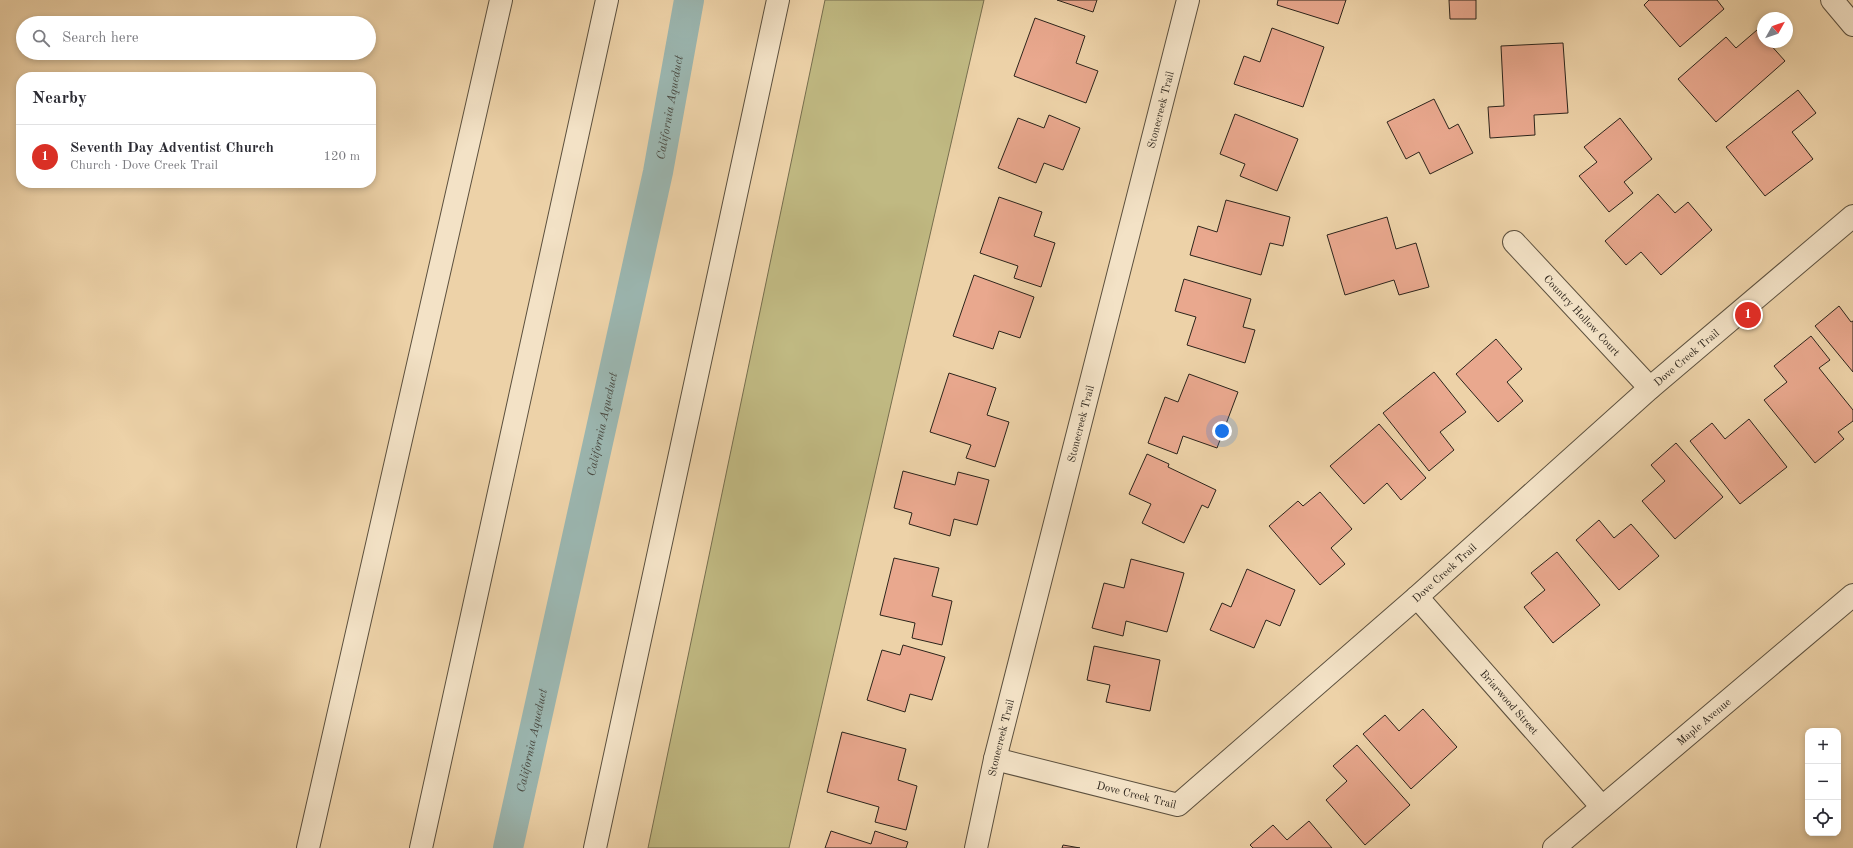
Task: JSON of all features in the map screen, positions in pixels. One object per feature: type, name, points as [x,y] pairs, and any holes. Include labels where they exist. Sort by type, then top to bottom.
[{"type":"street","points":[[308,848],[501,0]]},
{"type":"street","points":[[421,848],[607,0]]},
{"type":"street","points":[[595,848],[778,0]]},
{"type":"street","name":"Stonecreek Trail","points":[[976,848],[995,758],[1188,0]]},
{"type":"street","points":[[1832,0],[1853,25]]},
{"type":"street","name":"Dove Creek Trail","points":[[995,758],[1178,805],[1417,597],[1650,388],[1853,216]]},
{"type":"street","name":"Country Hollow Court","points":[[1514,242],[1650,388]]},
{"type":"street","name":"Maple Avenue","points":[[1554,848],[1853,595]]},
{"type":"street","name":"Briarwood Street","points":[[1417,597],[1602,808]]},
{"type":"shaded area","points":[[825,0],[984,0],[789,848],[648,848]]},
{"type":"building","points":[[1057,0],[1097,0],[1093,12]]},
{"type":"building","points":[[1278,0],[1346,0],[1338,24],[1277,5]]},
{"type":"building","points":[[1449,0],[1476,0],[1476,19],[1450,19]]},
{"type":"building","points":[[1649,0],[1717,0],[1724,9],[1680,47],[1644,5]]},
{"type":"building","points":[[1035,18],[1085,36],[1076,63],[1098,71],[1086,103],[1014,76]]},
{"type":"building","points":[[1272,28],[1324,47],[1303,107],[1234,84],[1244,56],[1260,62]]},
{"type":"building","points":[[1757,30],[1757,48],[1773,48],[1785,61],[1716,122],[1678,79],[1726,37],[1736,48]]},
{"type":"building","points":[[1563,43],[1568,113],[1534,115],[1535,135],[1490,138],[1488,107],[1504,106],[1501,46]]},
{"type":"building","points":[[1798,90],[1816,113],[1792,132],[1813,159],[1765,196],[1726,147]]},
{"type":"building","points":[[1434,99],[1449,129],[1458,124],[1473,153],[1430,174],[1419,152],[1406,159],[1387,122]]},
{"type":"building","points":[[1235,114],[1298,139],[1277,191],[1240,176],[1245,164],[1220,154]]},
{"type":"building","points":[[1049,115],[1080,128],[1063,170],[1044,163],[1036,183],[998,168],[1018,118],[1044,128]]},
{"type":"building","points":[[1620,118],[1652,159],[1624,182],[1633,193],[1609,212],[1579,176],[1597,162],[1584,147]]},
{"type":"building","points":[[1658,194],[1675,213],[1688,202],[1712,230],[1661,275],[1641,252],[1626,265],[1605,241]]},
{"type":"building","points":[[999,197],[1042,212],[1034,236],[1055,243],[1041,287],[1014,278],[1018,266],[980,253]]},
{"type":"building","points":[[1226,200],[1290,217],[1283,246],[1270,243],[1261,275],[1190,255],[1198,226],[1217,232]]},
{"type":"building","points":[[1387,217],[1396,249],[1416,243],[1429,287],[1399,295],[1394,280],[1345,295],[1327,235]]},
{"type":"building","points":[[974,275],[1034,297],[1020,338],[999,331],[993,349],[953,336]]},
{"type":"building","points":[[1184,279],[1251,299],[1243,327],[1255,330],[1245,363],[1187,345],[1196,317],[1175,311]]},
{"type":"building","points":[[1839,306],[1851,322],[1853,321],[1853,372],[1815,326]]},
{"type":"building","points":[[1811,336],[1830,360],[1819,368],[1853,410],[1853,421],[1838,432],[1844,439],[1815,463],[1764,400],[1787,382],[1774,366]]},
{"type":"building","points":[[1496,339],[1522,369],[1507,382],[1523,401],[1498,422],[1456,374]]},
{"type":"building","points":[[1434,372],[1466,412],[1440,432],[1454,450],[1429,471],[1383,413]]},
{"type":"building","points":[[949,373],[996,388],[987,415],[1009,422],[995,467],[966,458],[971,445],[930,432]]},
{"type":"building","points":[[1189,374],[1238,392],[1217,448],[1183,436],[1177,454],[1148,443],[1165,397],[1178,402]]},
{"type":"building","points":[[1749,419],[1787,467],[1740,504],[1690,441],[1712,423],[1725,439]]},
{"type":"building","points":[[1379,424],[1426,478],[1401,500],[1387,483],[1364,504],[1330,466]]},
{"type":"building","points":[[1676,443],[1723,497],[1675,539],[1642,501],[1665,481],[1651,465]]},
{"type":"building","points":[[1147,454],[1169,464],[1168,467],[1216,490],[1208,508],[1202,505],[1184,543],[1142,523],[1151,504],[1129,494]]},
{"type":"building","points":[[903,471],[955,485],[958,472],[989,480],[977,525],[954,519],[950,536],[909,524],[912,513],[894,508]]},
{"type":"building","points":[[1320,492],[1352,529],[1331,548],[1345,564],[1320,585],[1269,526],[1298,501],[1303,506]]},
{"type":"building","points":[[1599,520],[1614,538],[1631,524],[1659,556],[1619,590],[1576,540]]},
{"type":"building","points":[[1557,552],[1600,605],[1553,643],[1524,607],[1545,590],[1531,573]]},
{"type":"building","points":[[894,558],[939,568],[932,596],[952,601],[942,645],[912,638],[915,623],[880,615]]},
{"type":"building","points":[[1131,559],[1184,573],[1167,632],[1126,621],[1123,636],[1092,628],[1104,583],[1124,588]]},
{"type":"building","points":[[1247,569],[1295,590],[1280,626],[1266,620],[1254,648],[1210,630],[1222,603],[1231,607]]},
{"type":"building","points":[[903,645],[945,657],[932,700],[910,694],[905,712],[867,700],[882,650],[900,655]]},
{"type":"building","points":[[1094,646],[1160,660],[1150,711],[1106,702],[1110,685],[1087,680]]},
{"type":"building","points":[[1423,709],[1457,747],[1411,789],[1363,734],[1385,715],[1399,731]]},
{"type":"building","points":[[842,732],[906,749],[898,780],[917,786],[906,830],[875,822],[879,807],[827,792]]},
{"type":"building","points":[[1357,745],[1410,805],[1365,845],[1326,800],[1347,781],[1333,766]]},
{"type":"building","points":[[1309,821],[1332,848],[1253,848],[1250,845],[1273,825],[1287,840]]},
{"type":"building","points":[[831,831],[871,844],[875,831],[908,842],[906,848],[825,848]]},
{"type":"building","points":[[1063,845],[1080,848],[1062,848]]},
{"type":"waterway","name":"California Aqueduct","points":[[508,848],[658,172],[689,0]]},
{"type":"place","name":"Seventh Day Adventist Church","points":[[1748,315]]}]
